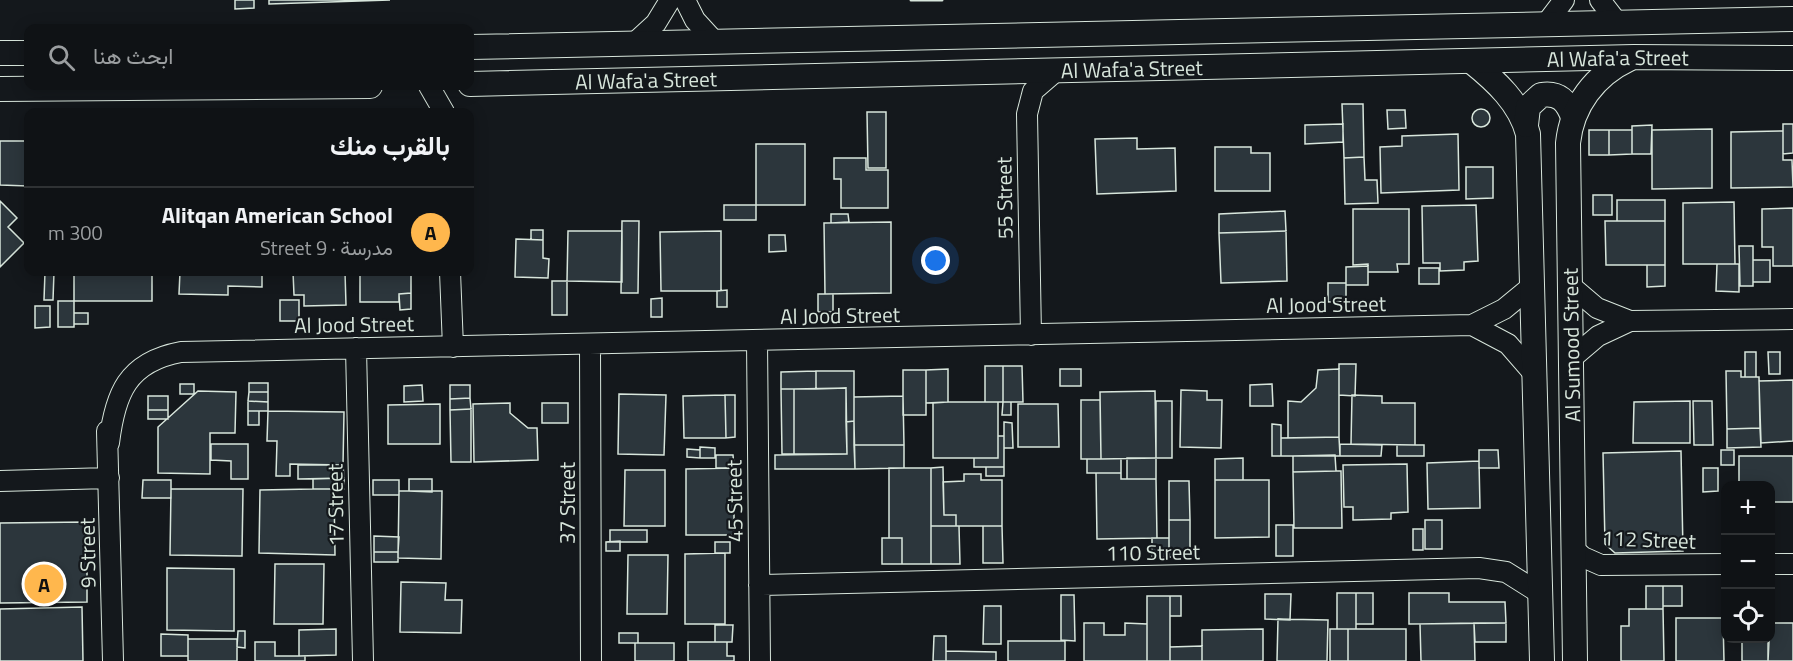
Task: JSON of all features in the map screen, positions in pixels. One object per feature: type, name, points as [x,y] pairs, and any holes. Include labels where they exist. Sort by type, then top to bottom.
[{"type":"street","points":[[632,45],[656,23],[670,0]]},
{"type":"street","points":[[685,0],[696,20],[716,43]]},
{"type":"street","points":[[1545,25],[1564,0]]},
{"type":"street","points":[[1600,0],[1617,22]]},
{"type":"street","name":"Al Wafa'a Street","points":[[474,47],[1793,19]]},
{"type":"street","points":[[0,53],[24,53]]},
{"type":"street","name":"Al Wafa'a Street","points":[[474,84],[1634,57],[1793,58]]},
{"type":"street","name":"Al Sumood Street","points":[[1575,661],[1568,143],[1573,117],[1581,102],[1603,75],[1634,57]]},
{"type":"street","name":"Al Sumood Street","points":[[1472,62],[1508,96],[1526,125],[1530,147],[1542,661]]},
{"type":"street","name":"55 Street","points":[[1031,335],[1027,114],[1033,91],[1055,72]]},
{"type":"street","points":[[0,89],[24,89]]},
{"type":"street","points":[[431,90],[442,108]]},
{"type":"street","points":[[1526,125],[1528,107],[1541,95],[1558,96],[1566,101],[1573,117]]},
{"type":"street","points":[[450,276],[453,347]]},
{"type":"street","points":[[1570,285],[1597,308],[1630,321],[1793,319]]},
{"type":"street","name":"Al Jood Street","points":[[109,443],[107,412],[117,375],[128,364],[150,351],[166,347],[209,350],[591,345],[1472,325],[1504,309],[1532,286]]},
{"type":"street","points":[[1571,359],[1598,336],[1630,321]]},
{"type":"street","name":"Al Jood Street","points":[[1472,325],[1508,344],[1535,375]]},
{"type":"street","name":"45 Street","points":[[757,341],[760,661]]},
{"type":"street","name":"37 Street","points":[[591,345],[591,661]]},
{"type":"street","name":"17 Street","points":[[356,348],[363,661]]},
{"type":"street","name":"9 Street","points":[[109,443],[113,661]]},
{"type":"street","points":[[0,481],[109,478]]},
{"type":"street","name":"112 Street","points":[[1575,550],[1583,557],[1602,565],[1721,564]]},
{"type":"street","points":[[1775,564],[1793,564]]},
{"type":"street","name":"110 Street","points":[[759,585],[1479,568],[1506,572],[1540,594]]},
{"type":"building","points":[[235,0],[254,0],[254,8],[235,9]]},
{"type":"building","points":[[269,0],[390,0],[269,4]]},
{"type":"building","points":[[1342,104],[1363,104],[1364,157],[1344,158]]},
{"type":"building","points":[[1481,109],[1487,112],[1490,118],[1487,124],[1481,127],[1475,124],[1472,118],[1475,112]]},
{"type":"building","points":[[1387,110],[1405,110],[1406,128],[1388,129]]},
{"type":"building","points":[[867,112],[886,112],[886,168],[868,168]]},
{"type":"building","points":[[1343,124],[1343,142],[1305,144],[1305,125]]},
{"type":"building","points":[[1783,124],[1793,124],[1793,153],[1783,154]]},
{"type":"building","points":[[1652,125],[1651,154],[1632,154],[1632,126]]},
{"type":"building","points":[[1712,129],[1712,188],[1652,189],[1652,130]]},
{"type":"building","points":[[1589,130],[1609,130],[1609,155],[1589,155]]},
{"type":"building","points":[[1609,130],[1632,130],[1632,154],[1609,155]]},
{"type":"building","points":[[1783,131],[1783,160],[1792,160],[1793,187],[1731,188],[1731,132]]},
{"type":"building","points":[[1458,134],[1459,190],[1381,193],[1380,147],[1402,146],[1402,136]]},
{"type":"building","points":[[1137,138],[1137,149],[1175,148],[1176,191],[1097,194],[1095,139]]},
{"type":"building","points":[[0,141],[24,141],[24,186],[0,185]]},
{"type":"building","points":[[756,144],[805,144],[805,205],[756,205]]},
{"type":"building","points":[[1215,147],[1251,147],[1251,153],[1270,153],[1270,191],[1215,191]]},
{"type":"building","points":[[1364,157],[1365,180],[1377,180],[1378,203],[1345,204],[1344,158]]},
{"type":"building","points":[[834,158],[866,158],[866,170],[888,170],[888,208],[841,208],[841,179],[834,179]]},
{"type":"building","points":[[1466,167],[1493,167],[1493,198],[1466,199]]},
{"type":"building","points":[[1593,195],[1612,195],[1612,215],[1593,215]]},
{"type":"building","points":[[1617,200],[1665,200],[1665,221],[1617,221]]},
{"type":"building","points":[[0,201],[17,218],[8,227],[24,243],[0,267]]},
{"type":"building","points":[[1734,202],[1735,264],[1683,264],[1683,203]]},
{"type":"building","points":[[724,205],[756,205],[756,220],[724,220]]},
{"type":"building","points":[[1476,205],[1478,261],[1464,262],[1464,270],[1440,271],[1440,263],[1423,263],[1422,206]]},
{"type":"building","points":[[1793,208],[1793,266],[1773,266],[1773,247],[1762,247],[1762,209]]},
{"type":"building","points":[[1353,209],[1409,209],[1409,264],[1397,264],[1398,272],[1368,272],[1368,264],[1353,265]]},
{"type":"building","points":[[1285,211],[1286,231],[1219,233],[1219,214]]},
{"type":"building","points":[[831,214],[848,214],[849,222],[831,223]]},
{"type":"building","points":[[622,221],[639,221],[638,293],[621,293]]},
{"type":"building","points":[[1605,221],[1665,221],[1665,265],[1606,265]]},
{"type":"building","points":[[891,222],[891,293],[825,294],[824,223]]},
{"type":"building","points":[[531,230],[543,230],[543,240],[531,240]]},
{"type":"building","points":[[568,231],[622,231],[622,282],[567,281]]},
{"type":"building","points":[[721,231],[721,291],[661,291],[660,232]]},
{"type":"building","points":[[1286,231],[1287,281],[1221,283],[1219,233]]},
{"type":"building","points":[[769,235],[785,235],[786,251],[769,252]]},
{"type":"building","points":[[516,239],[543,240],[543,258],[549,259],[548,278],[515,277]]},
{"type":"building","points":[[1739,246],[1753,246],[1753,286],[1740,286]]},
{"type":"building","points":[[1753,260],[1770,260],[1770,282],[1753,282]]},
{"type":"building","points":[[1717,264],[1739,264],[1739,292],[1716,291]]},
{"type":"building","points":[[1647,265],[1665,265],[1665,286],[1647,287]]},
{"type":"building","points":[[1368,266],[1368,285],[1346,285],[1346,267]]},
{"type":"building","points":[[1419,268],[1439,268],[1439,284],[1419,284]]},
{"type":"building","points":[[45,276],[54,276],[53,300],[44,300]]},
{"type":"building","points":[[74,276],[152,276],[152,301],[74,301]]},
{"type":"building","points":[[180,276],[262,276],[262,287],[228,286],[228,295],[179,294]]},
{"type":"building","points":[[293,276],[345,276],[346,305],[304,306],[304,295],[294,295]]},
{"type":"building","points":[[360,276],[411,276],[411,293],[399,294],[399,302],[360,302]]},
{"type":"building","points":[[552,281],[567,281],[567,315],[552,315]]},
{"type":"building","points":[[1328,283],[1346,283],[1346,301],[1328,302]]},
{"type":"building","points":[[727,290],[727,307],[717,307],[717,291]]},
{"type":"building","points":[[411,293],[411,309],[400,310],[399,294]]},
{"type":"building","points":[[818,294],[833,294],[833,312],[818,312]]},
{"type":"building","points":[[662,298],[662,317],[651,317],[651,299]]},
{"type":"building","points":[[280,300],[299,300],[299,321],[280,321]]},
{"type":"building","points":[[58,301],[74,301],[74,327],[58,327]]},
{"type":"building","points":[[35,306],[50,306],[50,327],[35,328]]},
{"type":"building","points":[[74,313],[88,313],[88,324],[74,324]]},
{"type":"building","points":[[1745,352],[1756,352],[1756,377],[1745,377]]},
{"type":"building","points":[[1768,352],[1780,352],[1780,374],[1769,374]]},
{"type":"building","points":[[1339,364],[1356,364],[1355,396],[1339,395]]},
{"type":"building","points":[[985,366],[1003,366],[1003,402],[985,402]]},
{"type":"building","points":[[1003,366],[1022,366],[1023,402],[1003,402]]},
{"type":"building","points":[[948,369],[948,402],[926,403],[926,370]]},
{"type":"building","points":[[1060,369],[1081,369],[1081,386],[1060,386]]},
{"type":"building","points":[[1339,369],[1339,437],[1288,438],[1288,401],[1301,402],[1316,388],[1318,370]]},
{"type":"building","points":[[903,370],[926,370],[926,415],[903,415]]},
{"type":"building","points":[[816,371],[854,371],[854,421],[846,422],[846,388],[816,389]]},
{"type":"building","points":[[816,371],[816,389],[781,389],[781,372]]},
{"type":"building","points":[[1726,371],[1741,371],[1741,377],[1759,377],[1760,428],[1727,429]]},
{"type":"building","points":[[1793,380],[1793,441],[1761,443],[1759,381]]},
{"type":"building","points":[[249,383],[268,383],[268,392],[249,392]]},
{"type":"building","points":[[180,384],[194,384],[194,394],[180,394]]},
{"type":"building","points":[[1272,384],[1273,406],[1250,406],[1250,385]]},
{"type":"building","points":[[422,385],[423,401],[404,402],[404,386]]},
{"type":"building","points":[[450,385],[470,385],[470,398],[450,399]]},
{"type":"building","points":[[846,388],[847,454],[794,454],[794,389]]},
{"type":"building","points":[[781,389],[794,389],[794,454],[782,454]]},
{"type":"building","points":[[1181,390],[1207,391],[1207,400],[1222,400],[1221,448],[1180,447]]},
{"type":"building","points":[[198,391],[236,392],[235,433],[210,433],[210,474],[158,473],[158,427]]},
{"type":"building","points":[[1155,391],[1156,458],[1101,459],[1100,392]]},
{"type":"building","points":[[249,392],[268,392],[268,402],[248,401]]},
{"type":"building","points":[[619,394],[666,395],[664,455],[618,454]]},
{"type":"building","points":[[725,395],[735,395],[735,437],[726,438]]},
{"type":"building","points":[[725,395],[726,438],[684,438],[683,396]]},
{"type":"building","points":[[1352,395],[1382,396],[1382,403],[1415,403],[1415,445],[1351,444]]},
{"type":"building","points":[[148,396],[168,396],[168,410],[148,410]]},
{"type":"building","points":[[903,396],[904,445],[854,445],[854,397]]},
{"type":"building","points":[[470,398],[471,409],[450,410],[450,399]]},
{"type":"building","points":[[1081,400],[1100,400],[1101,459],[1081,459]]},
{"type":"building","points":[[248,401],[268,402],[268,411],[248,411]]},
{"type":"building","points":[[1156,401],[1172,401],[1172,458],[1156,458]]},
{"type":"building","points":[[1690,401],[1690,443],[1633,443],[1634,402]]},
{"type":"building","points":[[1693,401],[1712,401],[1713,445],[1694,445]]},
{"type":"building","points":[[998,402],[998,458],[933,458],[933,403]]},
{"type":"building","points":[[1003,402],[1011,402],[1011,415],[1002,415]]},
{"type":"building","points":[[510,403],[510,413],[528,428],[537,428],[538,460],[474,462],[473,404]]},
{"type":"building","points":[[542,403],[568,403],[568,423],[542,423]]},
{"type":"building","points":[[440,404],[440,444],[388,444],[388,405]]},
{"type":"building","points":[[1018,404],[1058,404],[1059,447],[1018,447]]},
{"type":"building","points":[[471,409],[471,462],[451,462],[450,410]]},
{"type":"building","points":[[148,410],[168,410],[168,419],[148,419]]},
{"type":"building","points":[[248,411],[259,411],[259,425],[248,425]]},
{"type":"building","points":[[268,411],[344,412],[343,465],[290,464],[290,476],[276,476],[277,441],[267,441]]},
{"type":"building","points":[[854,421],[855,469],[775,469],[775,455],[847,454],[846,422]]},
{"type":"building","points":[[1004,422],[1012,423],[1013,448],[1004,448]]},
{"type":"building","points":[[1272,424],[1281,425],[1281,456],[1272,456]]},
{"type":"building","points":[[1760,428],[1761,447],[1727,448],[1727,429]]},
{"type":"building","points":[[998,436],[1004,436],[1004,467],[974,467],[974,458],[998,458]]},
{"type":"building","points":[[1339,437],[1340,456],[1281,456],[1281,438]]},
{"type":"building","points":[[211,444],[248,444],[248,479],[231,479],[231,461],[211,460]]},
{"type":"building","points":[[1340,444],[1382,445],[1381,456],[1340,456]]},
{"type":"building","points":[[854,445],[904,445],[904,468],[855,469]]},
{"type":"building","points":[[1397,445],[1424,445],[1424,456],[1397,456]]},
{"type":"building","points":[[700,447],[715,448],[715,458],[700,458]]},
{"type":"building","points":[[687,449],[700,450],[700,458],[687,457]]},
{"type":"building","points":[[1479,450],[1498,450],[1499,468],[1479,468]]},
{"type":"building","points":[[1721,450],[1734,450],[1734,465],[1721,465]]},
{"type":"building","points":[[1681,451],[1683,551],[1615,553],[1605,544],[1603,453]]},
{"type":"building","points":[[716,455],[733,455],[734,468],[716,468]]},
{"type":"building","points":[[1335,455],[1336,471],[1293,472],[1293,456]]},
{"type":"building","points":[[1739,456],[1793,456],[1793,502],[1775,502],[1775,481],[1739,481]]},
{"type":"building","points":[[1127,458],[1156,458],[1156,479],[1127,479]]},
{"type":"building","points":[[1243,458],[1243,480],[1215,480],[1215,459]]},
{"type":"building","points":[[1087,459],[1121,459],[1121,473],[1087,473]]},
{"type":"building","points":[[1479,461],[1480,508],[1428,509],[1427,463]]},
{"type":"building","points":[[1407,464],[1408,512],[1391,513],[1391,519],[1353,520],[1353,507],[1344,507],[1343,465]]},
{"type":"building","points":[[298,465],[343,465],[344,478],[298,479]]},
{"type":"building","points":[[943,467],[944,515],[956,515],[956,526],[931,526],[931,468]]},
{"type":"building","points":[[986,467],[1004,467],[1004,476],[986,476]]},
{"type":"building","points":[[734,468],[734,535],[686,535],[686,469]]},
{"type":"building","points":[[889,468],[931,468],[931,564],[902,564],[902,538],[889,538]]},
{"type":"building","points":[[1703,468],[1718,468],[1718,491],[1703,492]]},
{"type":"building","points":[[625,470],[665,470],[665,526],[624,526]]},
{"type":"building","points":[[1341,471],[1342,528],[1294,528],[1293,472]]},
{"type":"building","points":[[1096,473],[1121,473],[1121,479],[1156,479],[1157,538],[1097,539]]},
{"type":"building","points":[[964,474],[981,474],[981,480],[1002,480],[1002,526],[956,526],[956,515],[944,515],[943,482],[964,481]]},
{"type":"building","points":[[344,478],[344,489],[313,489],[313,479]]},
{"type":"building","points":[[409,479],[432,479],[432,492],[409,491]]},
{"type":"building","points":[[143,480],[171,480],[171,498],[142,498]]},
{"type":"building","points":[[373,480],[399,480],[399,495],[373,495]]},
{"type":"building","points":[[1215,480],[1269,480],[1269,537],[1215,538]]},
{"type":"building","points":[[1169,481],[1189,481],[1190,520],[1169,520]]},
{"type":"building","points":[[171,489],[243,489],[242,556],[170,555]]},
{"type":"building","points":[[334,489],[335,555],[259,553],[260,490]]},
{"type":"building","points":[[399,491],[442,491],[441,559],[398,558]]},
{"type":"building","points":[[1169,520],[1190,520],[1190,557],[1169,557]]},
{"type":"building","points":[[1425,520],[1442,520],[1442,549],[1425,549]]},
{"type":"building","points":[[87,522],[87,602],[0,603],[0,523]]},
{"type":"building","points":[[1276,525],[1293,525],[1293,556],[1276,556]]},
{"type":"building","points":[[931,526],[959,526],[960,564],[931,564]]},
{"type":"building","points":[[983,526],[1002,526],[1003,563],[983,563]]},
{"type":"building","points":[[1413,529],[1423,529],[1423,550],[1413,550]]},
{"type":"building","points":[[610,530],[647,530],[647,542],[610,542]]},
{"type":"building","points":[[374,536],[399,537],[398,552],[374,552]]},
{"type":"building","points":[[882,538],[902,538],[902,564],[882,564]]},
{"type":"building","points":[[1152,538],[1169,538],[1169,557],[1152,557]]},
{"type":"building","points":[[620,541],[620,551],[606,551],[606,542]]},
{"type":"building","points":[[715,542],[730,542],[730,553],[715,553]]},
{"type":"building","points":[[374,552],[398,552],[398,562],[374,562]]},
{"type":"building","points":[[725,553],[725,624],[685,624],[685,554]]},
{"type":"building","points":[[628,555],[668,555],[667,614],[627,614]]},
{"type":"building","points":[[275,564],[324,564],[323,624],[274,624]]},
{"type":"building","points":[[167,568],[234,569],[234,631],[167,630]]},
{"type":"building","points":[[401,582],[446,583],[445,600],[462,600],[461,633],[400,632]]},
{"type":"building","points":[[1646,586],[1663,586],[1663,609],[1646,609]]},
{"type":"building","points":[[1663,586],[1682,586],[1682,606],[1663,606]]},
{"type":"building","points":[[1337,593],[1356,593],[1356,629],[1337,629]]},
{"type":"building","points":[[1356,593],[1373,593],[1373,624],[1356,624]]},
{"type":"building","points":[[1409,593],[1449,593],[1449,602],[1505,602],[1506,623],[1409,624]]},
{"type":"building","points":[[1265,594],[1291,594],[1290,620],[1265,619]]},
{"type":"building","points":[[1061,595],[1074,595],[1075,641],[1061,640]]},
{"type":"building","points":[[1147,596],[1170,596],[1170,661],[1147,661]]},
{"type":"building","points":[[1170,596],[1181,596],[1181,616],[1170,616]]},
{"type":"building","points":[[984,606],[1001,606],[1001,644],[983,644]]},
{"type":"building","points":[[82,607],[83,661],[0,661],[0,609]]},
{"type":"building","points":[[1629,609],[1663,609],[1664,661],[1621,661],[1621,626],[1629,626]]},
{"type":"building","points":[[1676,618],[1721,618],[1724,661],[1676,661]]},
{"type":"building","points":[[1278,619],[1328,620],[1327,661],[1277,661]]},
{"type":"building","points":[[1084,623],[1104,623],[1104,635],[1125,635],[1125,623],[1147,624],[1147,661],[1084,661]]},
{"type":"building","points":[[1474,623],[1475,661],[1421,661],[1420,624]]},
{"type":"building","points":[[1474,623],[1506,623],[1506,642],[1475,642]]},
{"type":"building","points":[[1775,623],[1793,623],[1793,661],[1768,661],[1769,643],[1775,643]]},
{"type":"building","points":[[715,625],[733,625],[732,642],[715,642]]},
{"type":"building","points":[[336,629],[336,655],[299,656],[299,630]]},
{"type":"building","points":[[1263,629],[1263,661],[1202,661],[1202,630]]},
{"type":"building","points":[[1330,629],[1348,629],[1348,661],[1330,661]]},
{"type":"building","points":[[1348,629],[1406,629],[1406,661],[1348,661]]},
{"type":"building","points":[[238,631],[245,631],[245,648],[237,647]]},
{"type":"building","points":[[619,633],[638,633],[638,643],[619,643]]},
{"type":"building","points":[[161,634],[188,635],[188,656],[161,656]]},
{"type":"building","points":[[934,636],[946,636],[946,661],[933,661]]},
{"type":"building","points":[[188,639],[237,639],[237,661],[188,661]]},
{"type":"building","points":[[1008,641],[1065,641],[1065,661],[1008,661]]},
{"type":"building","points":[[255,642],[275,642],[275,656],[305,656],[305,661],[255,661]]},
{"type":"building","points":[[688,642],[727,642],[727,656],[734,656],[734,661],[688,661]]},
{"type":"building","points":[[635,643],[674,643],[674,661],[635,661]]},
{"type":"building","points":[[1742,643],[1768,643],[1768,661],[1742,661]]},
{"type":"building","points":[[1202,646],[1202,661],[1170,661],[1170,647]]},
{"type":"building","points":[[946,651],[996,652],[996,661],[946,661]]},
{"type":"wall","points":[[911,0],[942,0]]},
{"type":"place","name":"Alitqan American School","points":[[44,584]]}]
